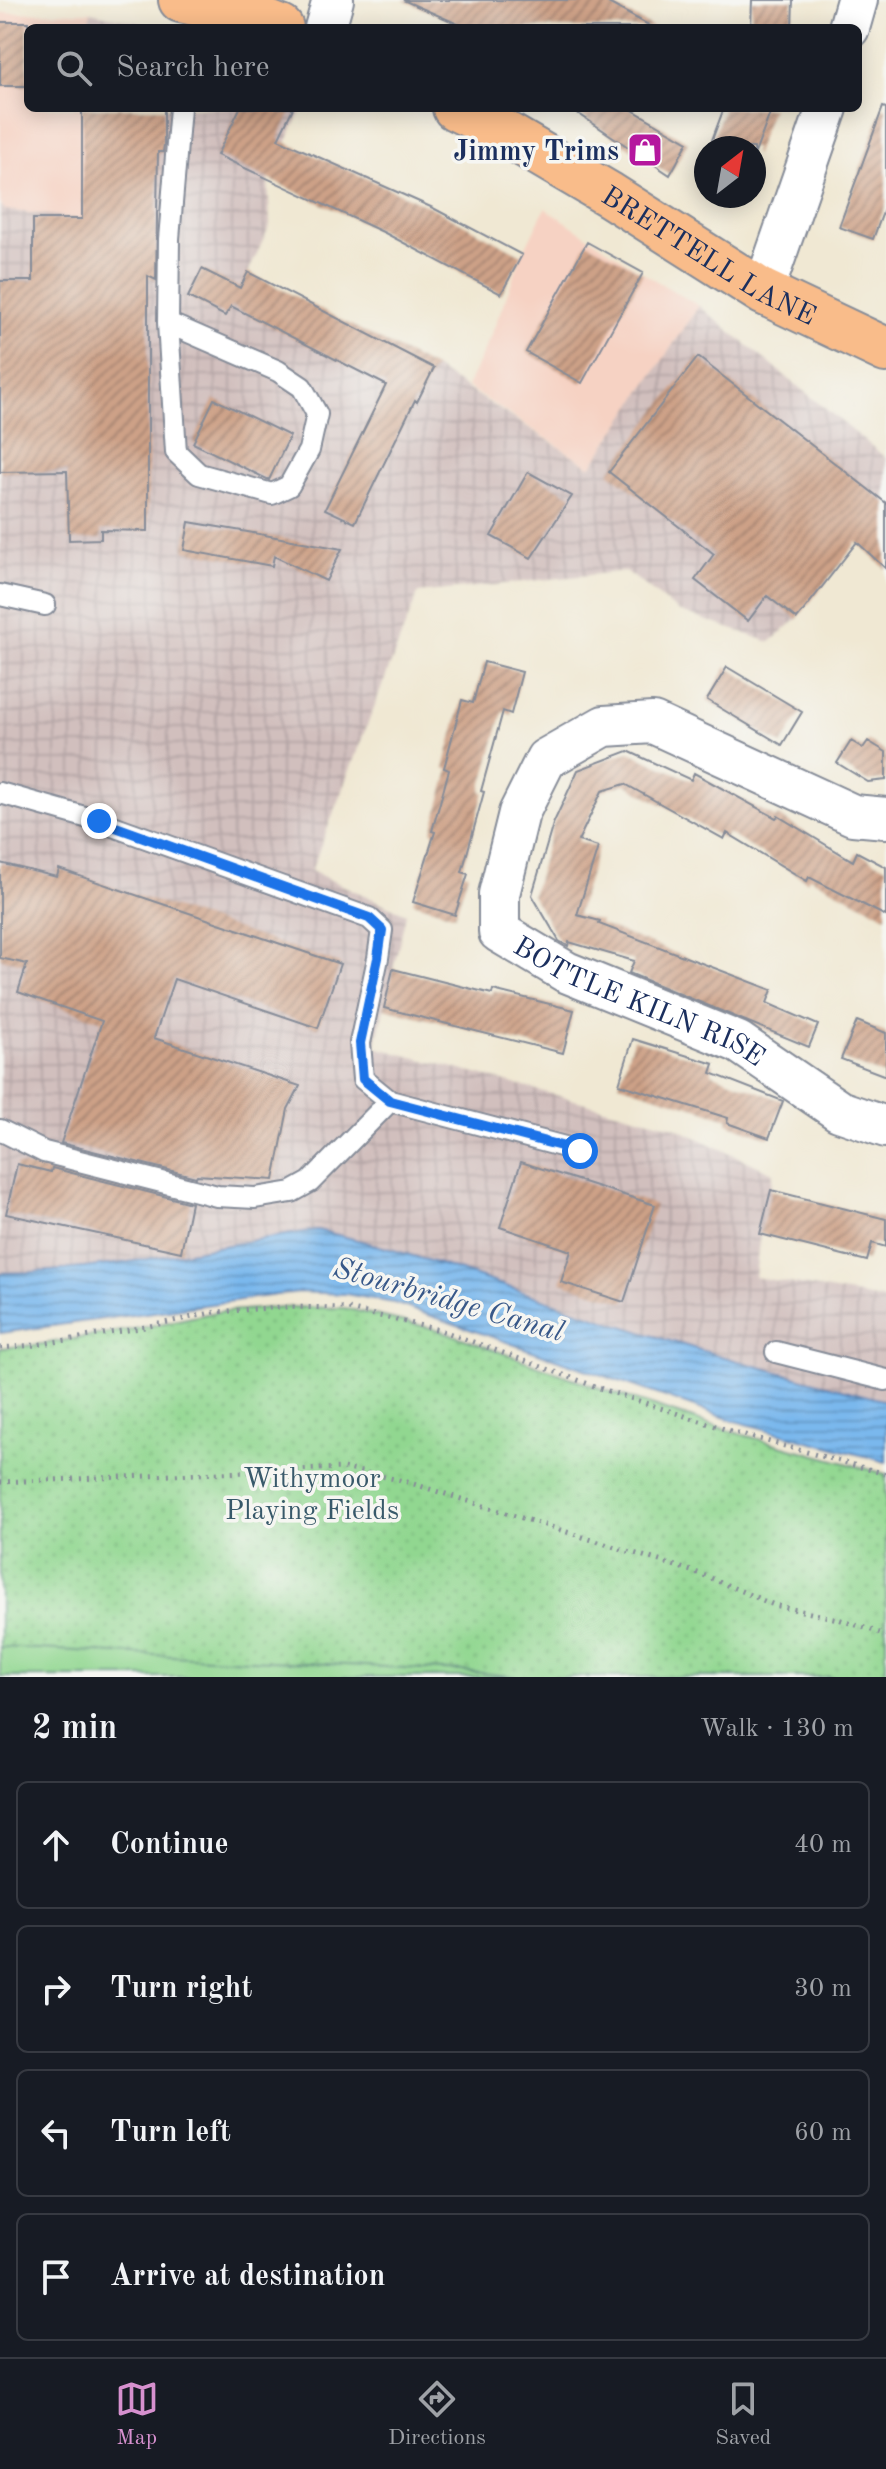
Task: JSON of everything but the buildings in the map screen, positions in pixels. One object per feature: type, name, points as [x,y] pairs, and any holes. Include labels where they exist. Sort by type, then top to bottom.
[{"type":"main road","points":[[187,10],[248,15],[271,24]]},
{"type":"main road","name":"BRETTELL LANE","points":[[463,112],[598,188],[763,292],[885,350]]},
{"type":"street","points":[[326,24],[333,0]]},
{"type":"street","points":[[850,24],[857,0]]},
{"type":"street","points":[[763,292],[826,112]]},
{"type":"street","name":"BOTTLE KILN RISE","points":[[886,818],[853,815],[653,723],[604,726],[546,759],[519,813],[499,894],[499,932],[566,972],[738,1042],[839,1111],[886,1127]]},
{"type":"lane","points":[[168,323],[278,371],[302,387],[317,414],[309,450],[289,486],[272,494],[214,479],[199,474],[176,452],[168,323],[169,239],[180,112]]},
{"type":"lane","points":[[0,595],[45,605]]},
{"type":"lane","points":[[0,793],[99,821],[369,918],[382,930],[360,1043],[363,1079],[390,1101],[580,1151]]},
{"type":"lane","points":[[0,1130],[44,1152],[217,1196],[255,1198],[292,1192],[310,1182],[390,1101]]},
{"type":"lane","points":[[776,1352],[886,1380]]},
{"type":"path","points":[[0,1348],[140,1328],[216,1312],[283,1307],[344,1308],[440,1330],[605,1390],[719,1427],[886,1474]]},
{"type":"path","points":[[0,1482],[343,1468],[404,1481],[701,1574],[774,1605],[838,1619],[886,1635]]},
{"type":"shaded area","points":[[91,12],[89,24],[24,24],[24,112],[82,112],[82,219],[5,210],[0,205],[0,13]]},
{"type":"shaded area","points":[[91,12],[143,24],[89,24]]},
{"type":"shaded area","points":[[82,112],[301,112],[268,180],[270,225],[248,273],[434,368],[591,467],[699,306],[886,458],[886,505],[797,619],[770,642],[678,611],[626,571],[418,593],[311,871],[406,914],[375,1047],[672,1126],[773,1173],[760,1234],[755,1277],[886,1300],[886,1401],[706,1353],[478,1276],[356,1239],[248,1240],[189,1253],[107,1265],[0,1273],[0,205],[5,210],[82,219]]},
{"type":"shaded area","points":[[545,208],[699,306],[591,467],[467,387]]},
{"type":"green space","name":"Withymoor Playing Fields","points":[[283,1307],[344,1308],[440,1330],[605,1390],[733,1432],[886,1474],[886,1677],[0,1677],[0,1348],[140,1328],[216,1312]]},
{"type":"green space","points":[[0,1647],[462,1671],[520,1677],[0,1677]]},
{"type":"water","name":"Stourbridge Canal","points":[[317,1230],[433,1262],[688,1347],[886,1401],[886,1462],[732,1420],[394,1303],[346,1294],[298,1292],[0,1333],[0,1273],[120,1263]]},
{"type":"place","name":"Jimmy Trims","points":[[645,150]]},
{"type":"route","points":[[99,821],[369,918],[382,930],[360,1043],[363,1079],[390,1101],[580,1151]]}]
